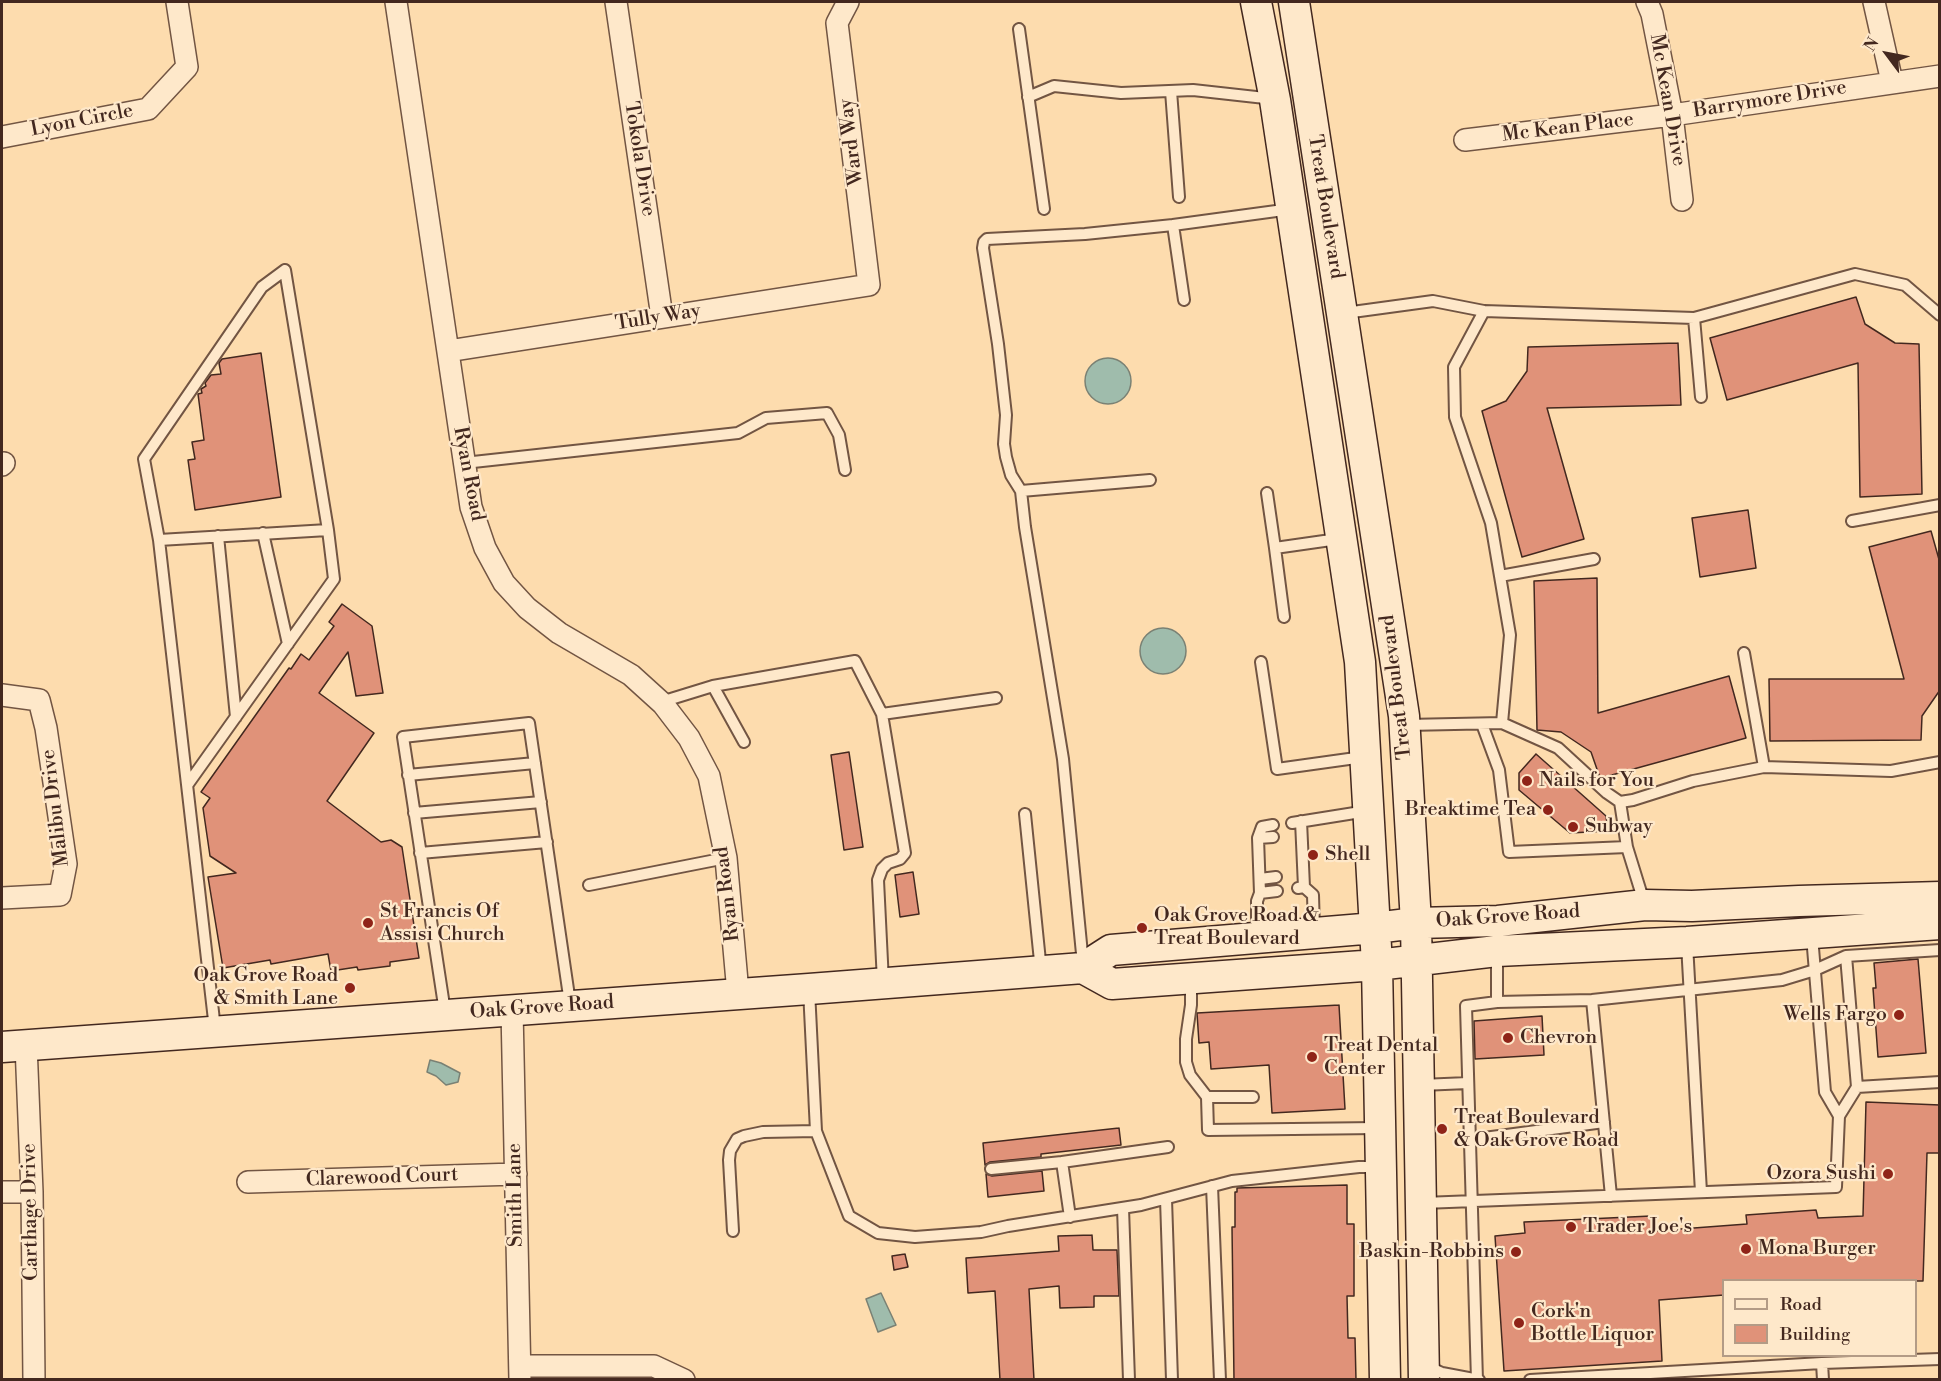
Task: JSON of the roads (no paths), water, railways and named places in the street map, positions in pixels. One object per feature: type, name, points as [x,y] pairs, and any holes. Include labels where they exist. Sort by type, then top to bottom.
[{"type":"main road","name":"Treat Boulevard","points":[[1256,2],[1275,100],[1360,662],[1377,965],[1385,1380]]},
{"type":"main road","name":"Treat Boulevard","points":[[1294,2],[1404,726],[1416,923],[1423,1372]]},
{"type":"main road","name":"Oak Grove Road","points":[[14,1046],[1083,968],[1111,950],[1416,923],[1498,921],[1645,905],[1692,906],[1940,897]]},
{"type":"main road","name":"Oak Grove Road","points":[[1083,968],[1112,984],[1377,965],[1497,951],[1687,942],[1940,924]]},
{"type":"street","name":"Lyon Circle","points":[[2,137],[148,109],[187,67],[177,2]]},
{"type":"street","name":"Ryan Road","points":[[396,2],[471,507],[485,548],[504,583],[527,608],[559,633],[631,675],[662,702],[689,738],[709,776],[726,858],[738,993]]},
{"type":"street","name":"Tokola Drive","points":[[615,2],[662,317]]},
{"type":"street","name":"Ward Way","points":[[848,2],[837,23],[869,285]]},
{"type":"street","name":"Mc Kean Drive","points":[[1647,2],[1652,14],[1672,115],[1682,200]]},
{"type":"street","points":[[1874,2],[1892,82]]},
{"type":"street","name":"Barrymore Drive","points":[[1672,115],[1940,76]]},
{"type":"street","name":"Mc Kean Place","points":[[1465,140],[1672,115]]},
{"type":"street","name":"Tully Way","points":[[448,351],[869,285]]},
{"type":"street","name":"Malibu Drive","points":[[2,695],[39,700],[46,728],[66,864],[60,895],[2,898]]},
{"type":"street","name":"Smith Lane","points":[[512,1010],[520,1373]]},
{"type":"street","name":"Carthage Drive","points":[[14,1046],[32,1192],[34,1380]]},
{"type":"street","name":"Clarewood Court","points":[[248,1182],[516,1174]]},
{"type":"street","points":[[2,1192],[32,1192]]},
{"type":"street","points":[[520,1373],[654,1366],[684,1380]]},
{"type":"lane","points":[[1018,28],[1044,209]]},
{"type":"lane","points":[[1028,97],[1054,86],[1121,93],[1193,90],[1275,100]]},
{"type":"lane","points":[[1171,91],[1179,197]]},
{"type":"lane","points":[[1083,968],[1063,759],[1025,527],[1022,491],[1011,475],[1004,444],[1006,415],[984,242],[987,239],[1085,234],[1173,225],[1291,209]]},
{"type":"lane","points":[[1173,225],[1184,300]]},
{"type":"lane","points":[[188,784],[334,579],[285,270],[262,287],[144,459],[159,540],[215,1031]]},
{"type":"lane","points":[[1342,314],[1433,301],[1484,311],[1694,318],[1855,274],[1905,285],[1940,315]]},
{"type":"lane","points":[[1484,311],[1454,366],[1455,417],[1491,523],[1510,635],[1502,723]]},
{"type":"lane","points":[[1694,318],[1701,397]]},
{"type":"lane","points":[[464,463],[738,433],[766,418],[826,413],[839,435],[844,470]]},
{"type":"lane","points":[[1022,491],[1150,480]]},
{"type":"lane","points":[[1267,493],[1284,616]]},
{"type":"lane","points":[[1852,521],[1940,505]]},
{"type":"lane","points":[[159,540],[328,530]]},
{"type":"lane","points":[[263,533],[288,644]]},
{"type":"lane","points":[[218,536],[236,717]]},
{"type":"lane","points":[[1275,548],[1342,539]]},
{"type":"lane","points":[[1500,576],[1594,559]]},
{"type":"lane","points":[[1744,652],[1764,767]]},
{"type":"lane","points":[[662,702],[713,686],[855,661],[882,714],[905,853],[900,859],[888,863],[882,869],[878,880],[883,984]]},
{"type":"lane","points":[[1261,662],[1277,769],[1365,757]]},
{"type":"lane","points":[[713,686],[744,742]]},
{"type":"lane","points":[[882,714],[996,698]]},
{"type":"lane","points":[[445,1015],[403,737],[530,723],[570,1006]]},
{"type":"lane","points":[[1404,726],[1502,723],[1558,748],[1620,802],[1692,781],[1764,767],[1891,771],[1940,762]]},
{"type":"lane","points":[[1482,724],[1499,771],[1509,852],[1627,847]]},
{"type":"lane","points":[[408,775],[536,764]]},
{"type":"lane","points":[[414,813],[541,802]]},
{"type":"lane","points":[[1620,802],[1627,847],[1645,905]]},
{"type":"lane","points":[[1314,933],[1313,895],[1301,888],[1297,822],[1368,812]]},
{"type":"lane","points":[[1025,814],[1041,971]]},
{"type":"lane","points":[[1257,938],[1257,901],[1260,893],[1258,838],[1262,827],[1273,831]]},
{"type":"lane","points":[[420,853],[547,842]]},
{"type":"lane","points":[[590,885],[726,858]]},
{"type":"lane","points":[[1260,879],[1276,877]]},
{"type":"lane","points":[[1260,893],[1277,891]]},
{"type":"lane","points":[[1812,933],[1825,1092],[1839,1116]]},
{"type":"lane","points":[[1687,942],[1701,1192]]},
{"type":"lane","points":[[1423,1372],[1478,1379],[1466,1006],[1497,1002],[1592,1000],[1782,980],[1815,970],[1846,956],[1940,950]]},
{"type":"lane","points":[[1497,951],[1497,1002]]},
{"type":"lane","points":[[1420,1203],[1836,1187],[1839,1116],[1857,1087],[1846,956]]},
{"type":"lane","points":[[1191,979],[1186,1062],[1190,1075],[1207,1097],[1208,1130],[1381,1128]]},
{"type":"lane","points":[[809,989],[816,1131],[849,1216],[878,1233],[915,1237],[981,1232],[1124,1208],[1232,1181],[1359,1167],[1381,1167]]},
{"type":"lane","points":[[1592,1000],[1611,1196]]},
{"type":"lane","points":[[1857,1087],[1940,1082]]},
{"type":"lane","points":[[1418,1086],[1468,1083]]},
{"type":"lane","points":[[1207,1097],[1253,1097]]},
{"type":"lane","points":[[1470,1140],[1604,1122]]},
{"type":"lane","points":[[733,1231],[729,1160],[730,1152],[737,1139],[763,1132],[816,1131]]},
{"type":"lane","points":[[991,1169],[1062,1162],[1168,1147]]},
{"type":"lane","points":[[1062,1162],[1070,1216]]},
{"type":"lane","points":[[1212,1186],[1220,1380]]},
{"type":"lane","points":[[1166,1198],[1172,1380]]},
{"type":"lane","points":[[1124,1208],[1129,1380]]},
{"type":"lane","points":[[1530,1380],[1626,1377],[1822,1363],[1940,1359]]},
{"type":"lane","points":[[1822,1363],[1823,1380]]},
{"type":"place","name":"Nails for You","points":[[1527,781]]},
{"type":"place","name":"Breaktime Tea","points":[[1548,810]]},
{"type":"place","name":"Subway","points":[[1573,827]]},
{"type":"place","name":"Shell","points":[[1313,855]]},
{"type":"place","name":"St Francis Of Assisi Church","points":[[368,923]]},
{"type":"place","name":"Oak Grove Road & Treat Boulevard","points":[[1142,928]]},
{"type":"place","name":"Oak Grove Road & Smith Lane","points":[[350,988]]},
{"type":"place","name":"Wells Fargo","points":[[1899,1015]]},
{"type":"place","name":"Chevron","points":[[1508,1038]]},
{"type":"place","name":"Treat Dental Center","points":[[1312,1057]]},
{"type":"place","name":"Treat Boulevard & Oak Grove Road","points":[[1442,1129]]},
{"type":"place","name":"Ozora Sushi","points":[[1888,1174]]},
{"type":"place","name":"Trader Joe's","points":[[1571,1227]]},
{"type":"place","name":"Mona Burger","points":[[1746,1249]]},
{"type":"place","name":"Baskin-Robbins","points":[[1516,1252]]},
{"type":"place","name":"Cork'n Bottle Liquor","points":[[1519,1323]]}]
